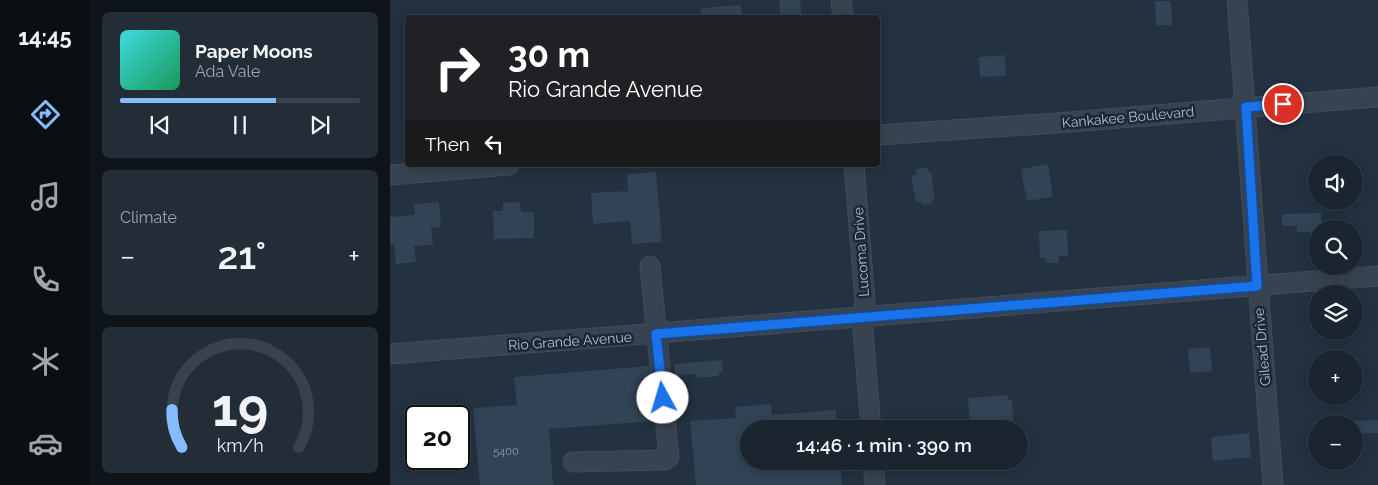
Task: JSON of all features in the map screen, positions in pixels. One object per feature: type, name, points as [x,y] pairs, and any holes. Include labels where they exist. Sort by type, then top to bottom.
[{"type":"street","points":[[842,0],[843,15]]},
{"type":"street","name":"Gilead Drive","points":[[1237,0],[1273,485]]},
{"type":"street","name":"Kankakee Boulevard","points":[[880,135],[1070,122],[1378,97]]},
{"type":"street","points":[[390,175],[485,167]]},
{"type":"street","name":"Lucoma Drive","points":[[854,167],[865,301],[862,318],[870,420]]},
{"type":"street","points":[[573,462],[665,460],[669,457],[650,266]]},
{"type":"street","name":"Rio Grande Avenue","points":[[390,354],[1378,276]]},
{"type":"street","points":[[874,470],[875,485]]},
{"type":"building","points":[[779,0],[800,0],[802,15],[780,15]]},
{"type":"building","points":[[1155,1],[1171,1],[1172,25],[1156,25]]},
{"type":"building","points":[[741,5],[742,15],[701,15],[701,8]]},
{"type":"building","points":[[1005,55],[1006,76],[980,77],[979,57]]},
{"type":"building","points":[[1048,164],[1053,197],[1027,201],[1021,169]]},
{"type":"building","points":[[928,167],[929,173],[931,172],[935,199],[932,200],[932,203],[922,205],[921,201],[916,202],[911,176],[917,174],[916,169]]},
{"type":"building","points":[[656,172],[662,242],[632,244],[630,221],[593,224],[591,193],[628,191],[627,174]]},
{"type":"building","points":[[439,202],[441,227],[431,228],[433,245],[414,246],[416,262],[396,264],[394,244],[390,245],[390,217],[415,215],[414,204]]},
{"type":"building","points":[[520,202],[521,212],[534,212],[534,238],[494,239],[493,211],[503,211],[503,203]]},
{"type":"building","points":[[1321,213],[1321,220],[1308,220],[1308,232],[1297,232],[1297,226],[1282,226],[1282,214]]},
{"type":"building","points":[[1067,230],[1068,256],[1059,256],[1059,263],[1046,263],[1045,258],[1040,258],[1039,231]]},
{"type":"building","points":[[1210,347],[1212,371],[1190,373],[1188,349]]},
{"type":"building","points":[[722,360],[723,372],[719,373],[719,376],[697,378],[697,374],[675,376],[674,364]]},
{"type":"building","points":[[649,366],[654,421],[549,429],[553,485],[480,485],[473,408],[517,405],[514,377]]},
{"type":"building","points":[[1008,395],[1009,400],[1012,400],[1013,420],[969,420],[968,398]]},
{"type":"building","points":[[771,404],[772,415],[836,410],[837,420],[740,420],[740,470],[841,470],[842,485],[696,485],[690,421],[736,418],[735,407]]},
{"type":"building","points":[[1378,420],[1378,433],[1363,434],[1363,421]]},
{"type":"building","points":[[1249,433],[1251,457],[1213,461],[1211,437]]},
{"type":"route","points":[[663,398],[656,334],[1257,286],[1246,107],[1283,104]]}]
